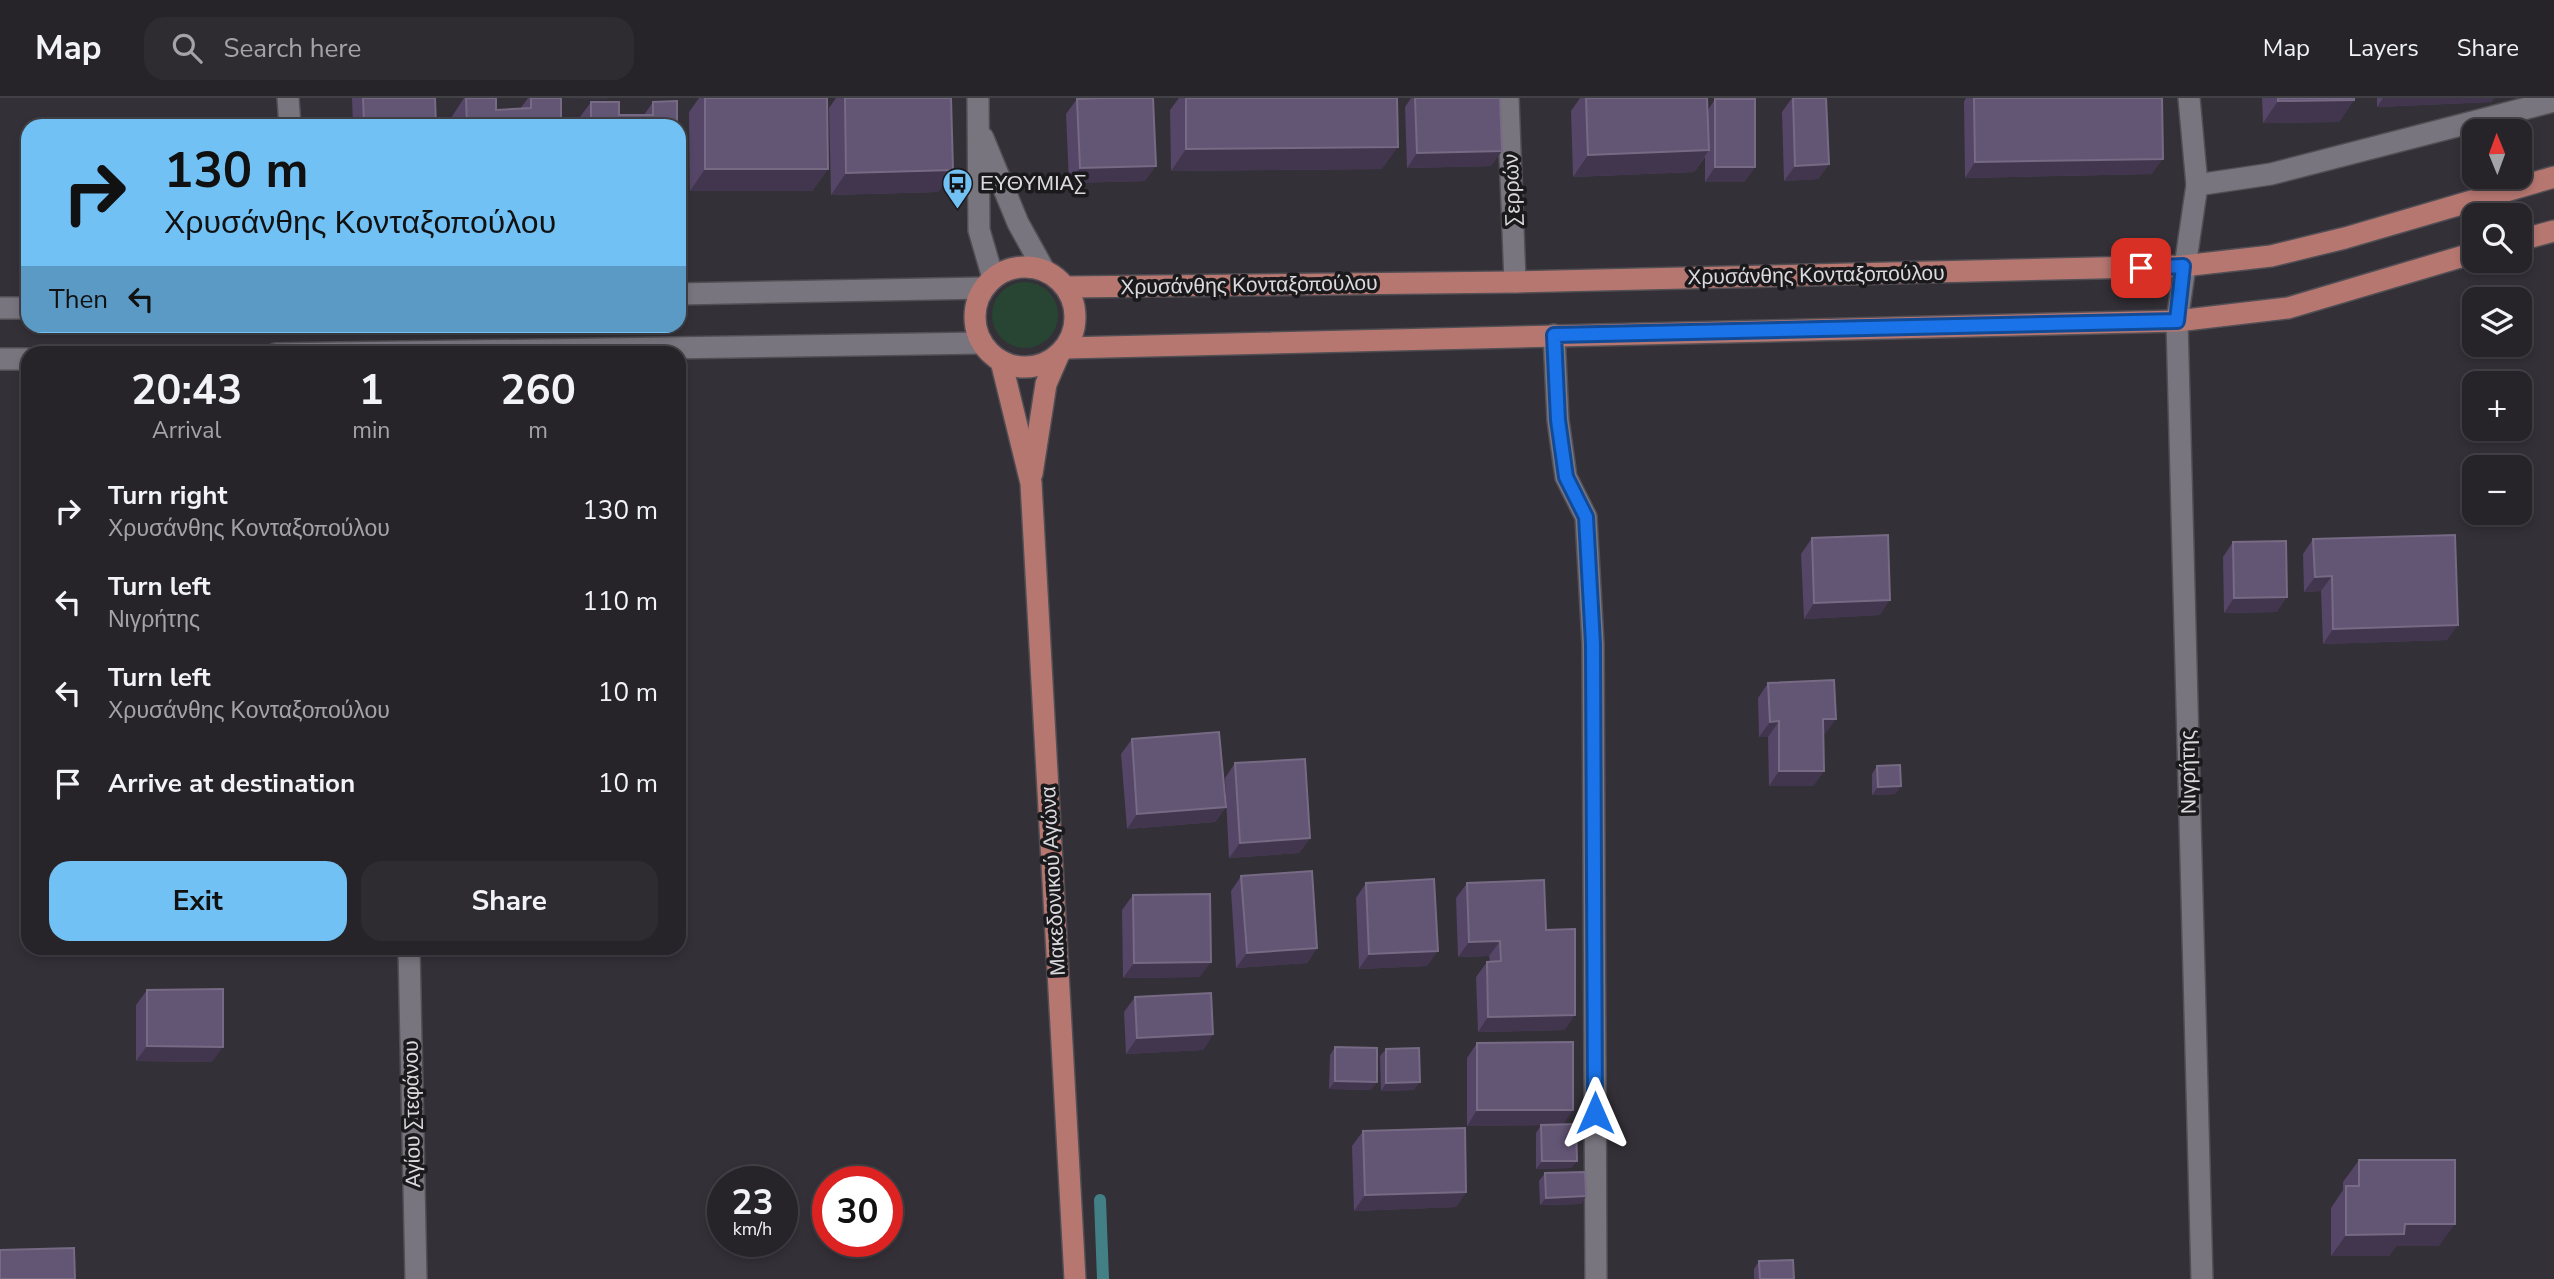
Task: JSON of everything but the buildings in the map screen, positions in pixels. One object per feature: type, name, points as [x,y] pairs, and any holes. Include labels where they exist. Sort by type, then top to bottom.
[{"type":"main road","name":"Χρυσάνθης Κονταξοπούλου","points":[[1066,287],[1515,282],[2183,266],[2272,256],[2554,177]]},
{"type":"main road","points":[[2532,237],[2554,231]]},
{"type":"main road","points":[[1031,483],[1046,384],[1062,351],[1073,334],[1075,318],[1073,302],[1066,287],[1044,270],[1017,267],[989,283],[975,315],[982,343],[1001,360],[1016,366],[1031,366],[1062,351],[1554,335],[2177,321],[2288,307],[2462,256]]},
{"type":"main road","points":[[1001,360],[1031,483]]},
{"type":"main road","name":"Μακεδονικού Αγώνα","points":[[1031,483],[1075,1279]]},
{"type":"street","points":[[288,98],[290,119]]},
{"type":"street","points":[[686,294],[989,283],[979,230],[978,98]]},
{"type":"street","name":"Σερρών","points":[[1508,98],[1515,282]]},
{"type":"street","name":"Νιγρήτης","points":[[2189,98],[2197,184],[2177,321],[2202,1279]]},
{"type":"street","points":[[2197,184],[2271,174],[2554,101]]},
{"type":"street","points":[[979,126],[1018,223],[1044,270]]},
{"type":"street","points":[[0,308],[21,308]]},
{"type":"street","points":[[1554,335],[1558,420],[1566,477],[1586,517],[1593,644],[1596,1279]]},
{"type":"street","points":[[686,347],[982,343]]},
{"type":"street","points":[[0,359],[21,359]]},
{"type":"street","name":"Αγίου Στεφάνου","points":[[409,955],[416,1279]]},
{"type":"green space","points":[[1025,282],[1048,292],[1058,315],[1048,338],[1025,348],[1002,338],[992,315],[1002,292]]},
{"type":"waterway","points":[[1100,1200],[1103,1279]]},
{"type":"place","name":"ΕΥΘΥΜΙΑΣ","points":[[957,210]]},
{"type":"route","points":[[1595,1113],[1593,644],[1586,517],[1566,477],[1558,420],[1554,335],[2177,321],[2183,266],[2141,268]]}]
